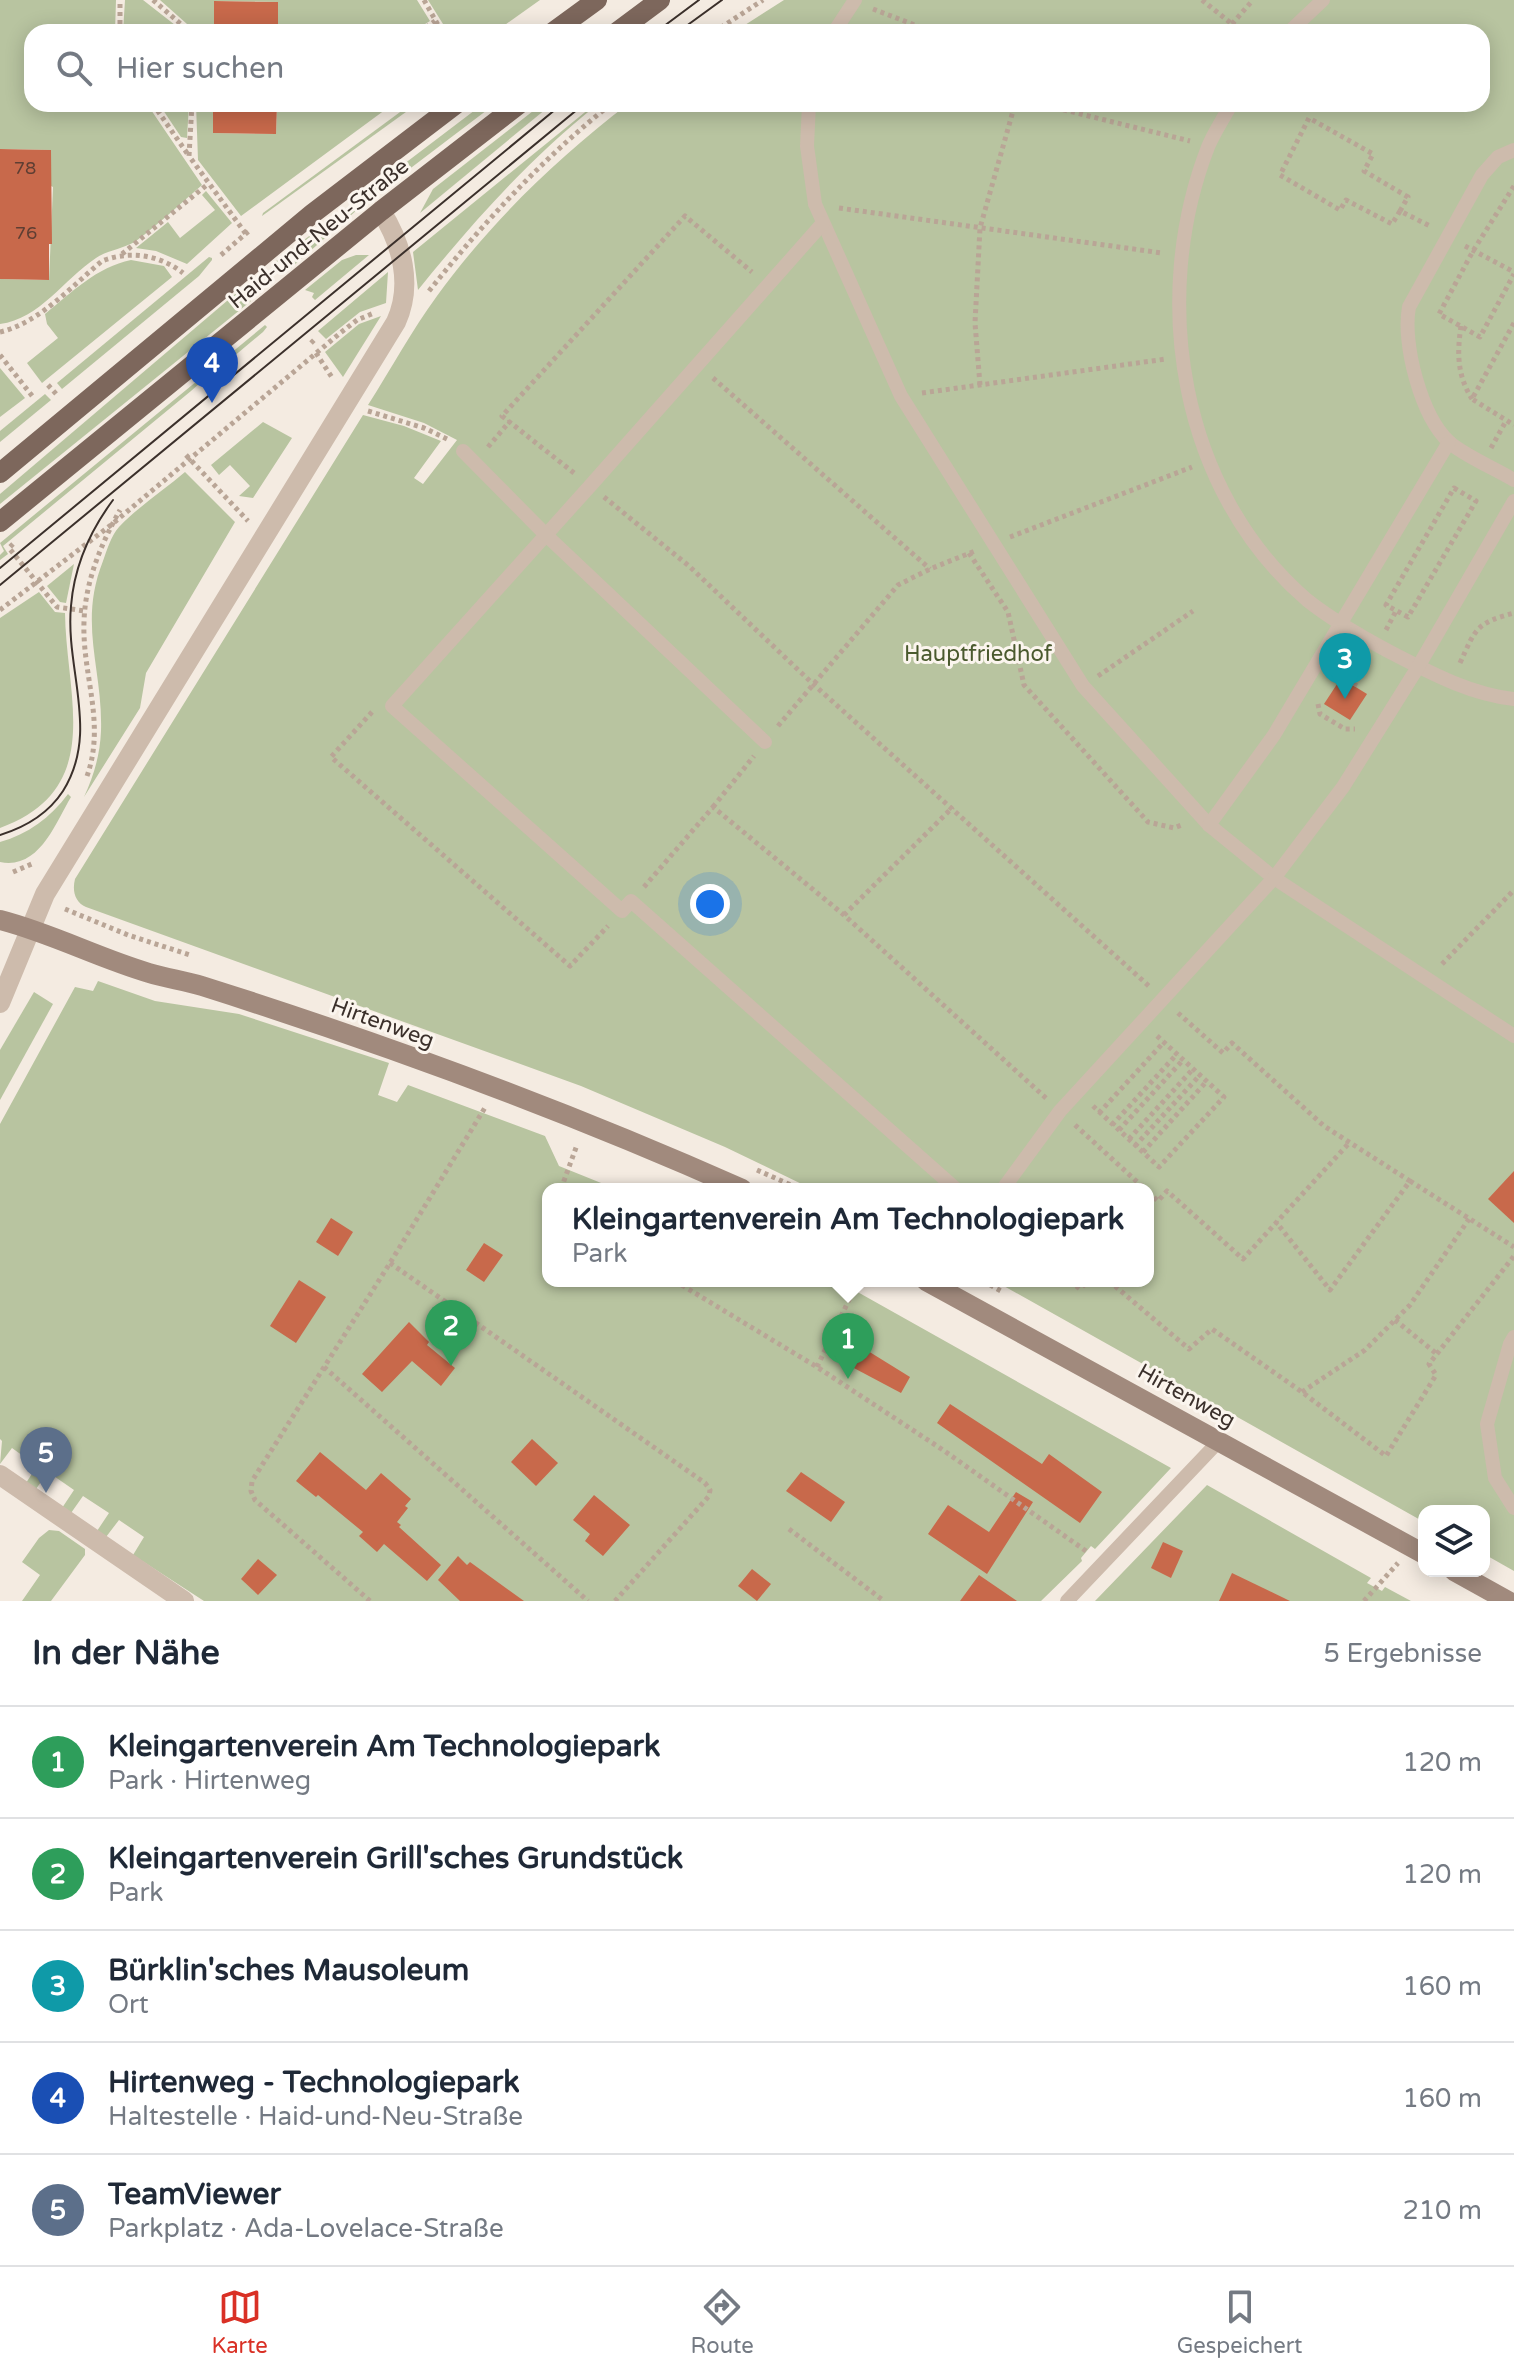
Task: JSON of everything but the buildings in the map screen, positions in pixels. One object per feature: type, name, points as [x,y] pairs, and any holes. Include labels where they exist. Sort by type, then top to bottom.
[{"type":"main road","points":[[564,24],[597,0]]},
{"type":"main road","points":[[628,24],[660,0]]},
{"type":"main road","name":"Haid-und-Neu-Straße","points":[[0,473],[312,214],[446,112]]},
{"type":"main road","name":"Haid-und-Neu-Straße","points":[[0,522],[381,211],[509,112]]},
{"type":"street","points":[[0,1003],[45,894],[402,307],[405,275],[401,253],[394,232],[381,211]]},
{"type":"street","name":"Hirtenweg","points":[[0,920],[30,928],[147,972],[285,1013],[495,1088],[586,1122],[728,1183]]},
{"type":"street","name":"Hirtenweg","points":[[937,1287],[1418,1551]]},
{"type":"street","points":[[0,1475],[184,1601]]},
{"type":"street","points":[[1465,1577],[1508,1601]]},
{"type":"lane","points":[[1298,24],[1323,0]]},
{"type":"lane","points":[[839,24],[854,1]]},
{"type":"lane","points":[[809,112],[807,149],[815,204],[901,396],[1083,686],[1206,821],[1274,878],[1514,1036]]},
{"type":"lane","points":[[1227,112],[1209,146],[1194,196],[1183,256],[1179,318],[1181,357],[1191,408],[1207,461],[1229,503],[1281,573],[1308,600],[1340,623],[1418,667],[1466,689],[1514,699]]},
{"type":"lane","points":[[1514,150],[1498,157],[1482,175],[1409,307],[1407,319],[1412,371],[1430,411],[1449,442],[1514,480]]},
{"type":"lane","points":[[823,223],[392,706],[949,1183]]},
{"type":"lane","points":[[1206,821],[1274,735],[1449,442]]},
{"type":"lane","points":[[459,447],[546,535],[765,742]]},
{"type":"lane","points":[[1007,1183],[1060,1111],[1274,878],[1343,787],[1418,667],[1514,501]]},
{"type":"lane","points":[[1514,1337],[1487,1424],[1495,1478],[1514,1508]]},
{"type":"lane","points":[[1067,1601],[1220,1440]]},
{"type":"path","points":[[120,0],[120,24]]},
{"type":"path","points":[[153,0],[181,24]]},
{"type":"path","points":[[424,0],[437,24]]},
{"type":"path","points":[[726,24],[763,0]]},
{"type":"path","points":[[1202,0],[1232,24],[1253,0]]},
{"type":"path","points":[[854,1],[913,24]]},
{"type":"path","points":[[431,24],[435,21]]},
{"type":"path","points":[[159,112],[246,234]]},
{"type":"path","points":[[189,156],[192,112]]},
{"type":"path","points":[[0,610],[111,525],[188,457],[357,320],[383,309],[416,306],[513,192],[601,112]]},
{"type":"path","points":[[980,385],[975,323],[980,228],[1013,112]]},
{"type":"path","points":[[1072,112],[1209,146]]},
{"type":"path","points":[[1309,118],[1373,154],[1364,171],[1408,197],[1400,211],[1392,224],[1346,200],[1340,210],[1280,175],[1309,118]]},
{"type":"path","points":[[121,255],[208,184]]},
{"type":"path","points":[[1470,249],[1514,273],[1480,337],[1439,314],[1470,249],[1514,186]]},
{"type":"path","points":[[815,204],[1183,256]]},
{"type":"path","points":[[1400,211],[1448,236]]},
{"type":"path","points":[[767,286],[685,216],[502,416],[689,566],[812,683],[1223,1053],[1232,1043],[1324,1126],[1514,1247]]},
{"type":"path","points":[[0,332],[35,316],[102,261],[121,255],[142,255],[183,273]]},
{"type":"path","points":[[1461,326],[1457,355],[1464,386],[1472,399],[1514,425]]},
{"type":"path","points":[[1472,399],[1513,328]]},
{"type":"path","points":[[0,355],[33,397]]},
{"type":"path","points":[[901,396],[1181,357]]},
{"type":"path","points":[[698,365],[930,569]]},
{"type":"path","points":[[346,402],[424,428],[459,447]]},
{"type":"path","points":[[475,464],[510,421]]},
{"type":"path","points":[[1493,446],[1506,421]]},
{"type":"path","points":[[188,457],[263,538]]},
{"type":"path","points":[[1465,495],[1469,486]]},
{"type":"path","points":[[1454,488],[1465,495],[1476,501],[1408,617],[1386,605],[1454,488]]},
{"type":"path","points":[[82,787],[93,759],[95,728],[85,643],[85,611],[94,564],[120,510]]},
{"type":"path","points":[[13,544],[9,548],[34,572],[57,607],[85,611]]},
{"type":"path","points":[[969,553],[1008,612],[1024,685],[1148,822],[1174,828],[1206,821]]},
{"type":"path","points":[[1083,686],[1193,611]]},
{"type":"path","points":[[1389,624],[1396,611]]},
{"type":"path","points":[[1452,681],[1475,631],[1489,619],[1514,613]]},
{"type":"path","points":[[1354,686],[1361,673]]},
{"type":"path","points":[[392,706],[380,704],[331,757],[570,966],[713,807],[812,683]]},
{"type":"path","points":[[1320,714],[1334,718],[1345,729]]},
{"type":"path","points":[[713,807],[844,915],[1138,1183]]},
{"type":"path","points":[[844,915],[953,807]]},
{"type":"path","points":[[13,872],[38,860]]},
{"type":"path","points":[[1427,979],[1514,890]]},
{"type":"path","points":[[68,912],[110,928]]},
{"type":"path","points":[[1077,1092],[1159,1167],[1213,1109],[1224,1097],[1142,1022]]},
{"type":"path","points":[[1099,1113],[1164,1042]]},
{"type":"path","points":[[1112,1125],[1177,1054]]},
{"type":"path","points":[[1119,1130],[1183,1060]]},
{"type":"path","points":[[1129,1139],[1193,1069]]},
{"type":"path","points":[[1135,1146],[1200,1075]]},
{"type":"path","points":[[1142,1152],[1207,1081]]},
{"type":"path","points":[[370,1601],[255,1500],[251,1491],[252,1481],[482,1112]]},
{"type":"path","points":[[1154,1197],[1158,1201],[1167,1191],[1243,1259],[1350,1142]]},
{"type":"path","points":[[563,1183],[567,1169]]},
{"type":"path","points":[[1276,1222],[1330,1290],[1410,1181]]},
{"type":"path","points":[[1302,1392],[1365,1350],[1410,1305],[1469,1219]]},
{"type":"path","points":[[1116,1287],[1189,1349],[1212,1329],[1386,1456],[1436,1375],[1429,1364],[1514,1256]]},
{"type":"path","points":[[390,1263],[705,1483],[710,1490],[709,1496],[615,1601]]},
{"type":"path","points":[[685,1287],[817,1367],[943,1450],[1086,1551]]},
{"type":"path","points":[[817,1367],[855,1287]]},
{"type":"path","points":[[1395,1320],[1437,1354]]},
{"type":"path","points":[[324,1367],[588,1601]]},
{"type":"path","points":[[789,1529],[884,1601]]},
{"type":"path","points":[[1364,1601],[1377,1588]]},
{"type":"green space","points":[[0,0],[116,0],[115,24],[24,24],[24,112],[152,112],[202,185],[136,241],[96,258],[27,315],[0,324],[0,279],[49,280],[53,187],[51,150],[0,149]]},
{"type":"green space","points":[[125,0],[143,0],[174,24],[124,24]]},
{"type":"green space","points":[[160,0],[417,0],[430,21],[425,24],[278,24],[278,2],[215,1],[214,24],[187,24]]},
{"type":"green space","points":[[428,0],[540,0],[506,24],[443,24]]},
{"type":"green space","name":"Hauptfriedhof","points":[[784,0],[1514,0],[1514,1571],[1490,1557],[1490,1505],[1418,1505],[1418,1519],[1006,1287],[1154,1287],[1154,1183],[800,1183],[725,1147],[581,1086],[86,907],[75,896],[75,879],[363,415],[404,426],[441,441],[414,478],[423,484],[457,440],[424,423],[368,405],[428,309],[479,243],[525,193],[618,112],[1490,112],[1490,24],[746,24]]},
{"type":"green space","points":[[164,112],[189,112],[187,138],[181,137]]},
{"type":"green space","points":[[196,112],[213,112],[213,133],[276,134],[277,112],[382,112],[241,216],[198,160]]},
{"type":"green space","points":[[400,112],[406,112],[262,216]]},
{"type":"green space","points":[[472,112],[484,112],[366,202],[284,274],[275,262]]},
{"type":"green space","points":[[532,112],[542,112],[420,213],[433,189]]},
{"type":"green space","points":[[588,112],[503,192],[418,290],[413,252]]},
{"type":"green space","points":[[206,191],[232,223],[187,264],[156,251],[136,248],[168,222],[180,238],[215,210],[202,195]]},
{"type":"green space","points":[[369,255],[315,300],[312,297],[314,293],[305,290],[342,260]]},
{"type":"green space","points":[[209,257],[212,260],[199,276],[62,389],[57,383]]},
{"type":"green space","points":[[131,260],[164,266],[172,277],[42,383],[27,363],[58,338],[47,324],[45,314],[96,274]]},
{"type":"green space","points":[[388,272],[386,303],[360,312],[326,339],[318,331]]},
{"type":"green space","points":[[241,289],[251,301],[0,504],[0,494]]},
{"type":"green space","points":[[381,316],[343,377],[325,352],[359,324]]},
{"type":"green space","points":[[265,325],[267,327],[263,332],[3,546],[8,554],[0,560],[4,551],[0,543]]},
{"type":"green space","points":[[0,368],[25,398],[0,417]]},
{"type":"green space","points":[[45,394],[51,400],[0,442],[0,431]]},
{"type":"green space","points":[[263,422],[292,438],[253,498],[239,496],[250,486],[230,465],[219,475],[211,465]]},
{"type":"green space","points":[[185,472],[235,522],[146,673],[140,708],[84,797],[96,765],[101,731],[92,626],[96,584],[119,527]]},
{"type":"green space","points":[[74,564],[66,603],[60,602],[47,586]]},
{"type":"green space","points":[[39,592],[55,612],[65,613],[73,737],[67,765],[55,790],[33,811],[0,828],[0,618]]},
{"type":"green space","points":[[68,794],[71,797],[59,820],[35,852],[14,863],[0,862],[0,842],[38,824]]},
{"type":"green space","points":[[98,981],[155,1001],[239,1014],[389,1063],[378,1095],[397,1102],[408,1085],[545,1136],[559,1166],[601,1183],[542,1183],[542,1287],[847,1287],[1171,1468],[1095,1549],[1091,1546],[1081,1558],[1082,1561],[1041,1601],[204,1601],[133,1555],[144,1537],[119,1520],[106,1537],[97,1531],[109,1513],[83,1496],[71,1513],[62,1508],[74,1490],[48,1472],[36,1489],[26,1483],[37,1466],[12,1448],[0,1464],[0,1124],[75,987],[93,991]]},
{"type":"green space","points":[[34,992],[53,1004],[0,1100],[0,1050]]},
{"type":"green space","points":[[1207,1485],[1371,1578],[1367,1583],[1382,1591],[1385,1587],[1411,1601],[1095,1601]]},
{"type":"green space","points":[[49,1530],[59,1531],[85,1549],[85,1555],[51,1601],[22,1601],[40,1575],[22,1562],[39,1538]]},
{"type":"tram line","points":[[667,24],[699,0]]},
{"type":"tram line","points":[[689,24],[722,0]]},
{"type":"tram line","points":[[0,568],[552,112]]},
{"type":"tram line","points":[[0,585],[574,112]]},
{"type":"tram line","points":[[0,835],[27,824],[43,813],[63,791],[74,769],[80,723],[70,630],[73,592],[84,550],[113,500]]},
{"type":"place","name":"Hirtenweg - Technologiepark","points":[[212,403]]},
{"type":"place","name":"Bürklin'sches Mausoleum","points":[[1345,699]]},
{"type":"place","name":"Kleingartenverein Grill'sches Grundstück","points":[[451,1366]]},
{"type":"place","name":"Kleingartenverein Am Technologiepark","points":[[848,1379]]},
{"type":"place","name":"TeamViewer","points":[[46,1493]]}]
